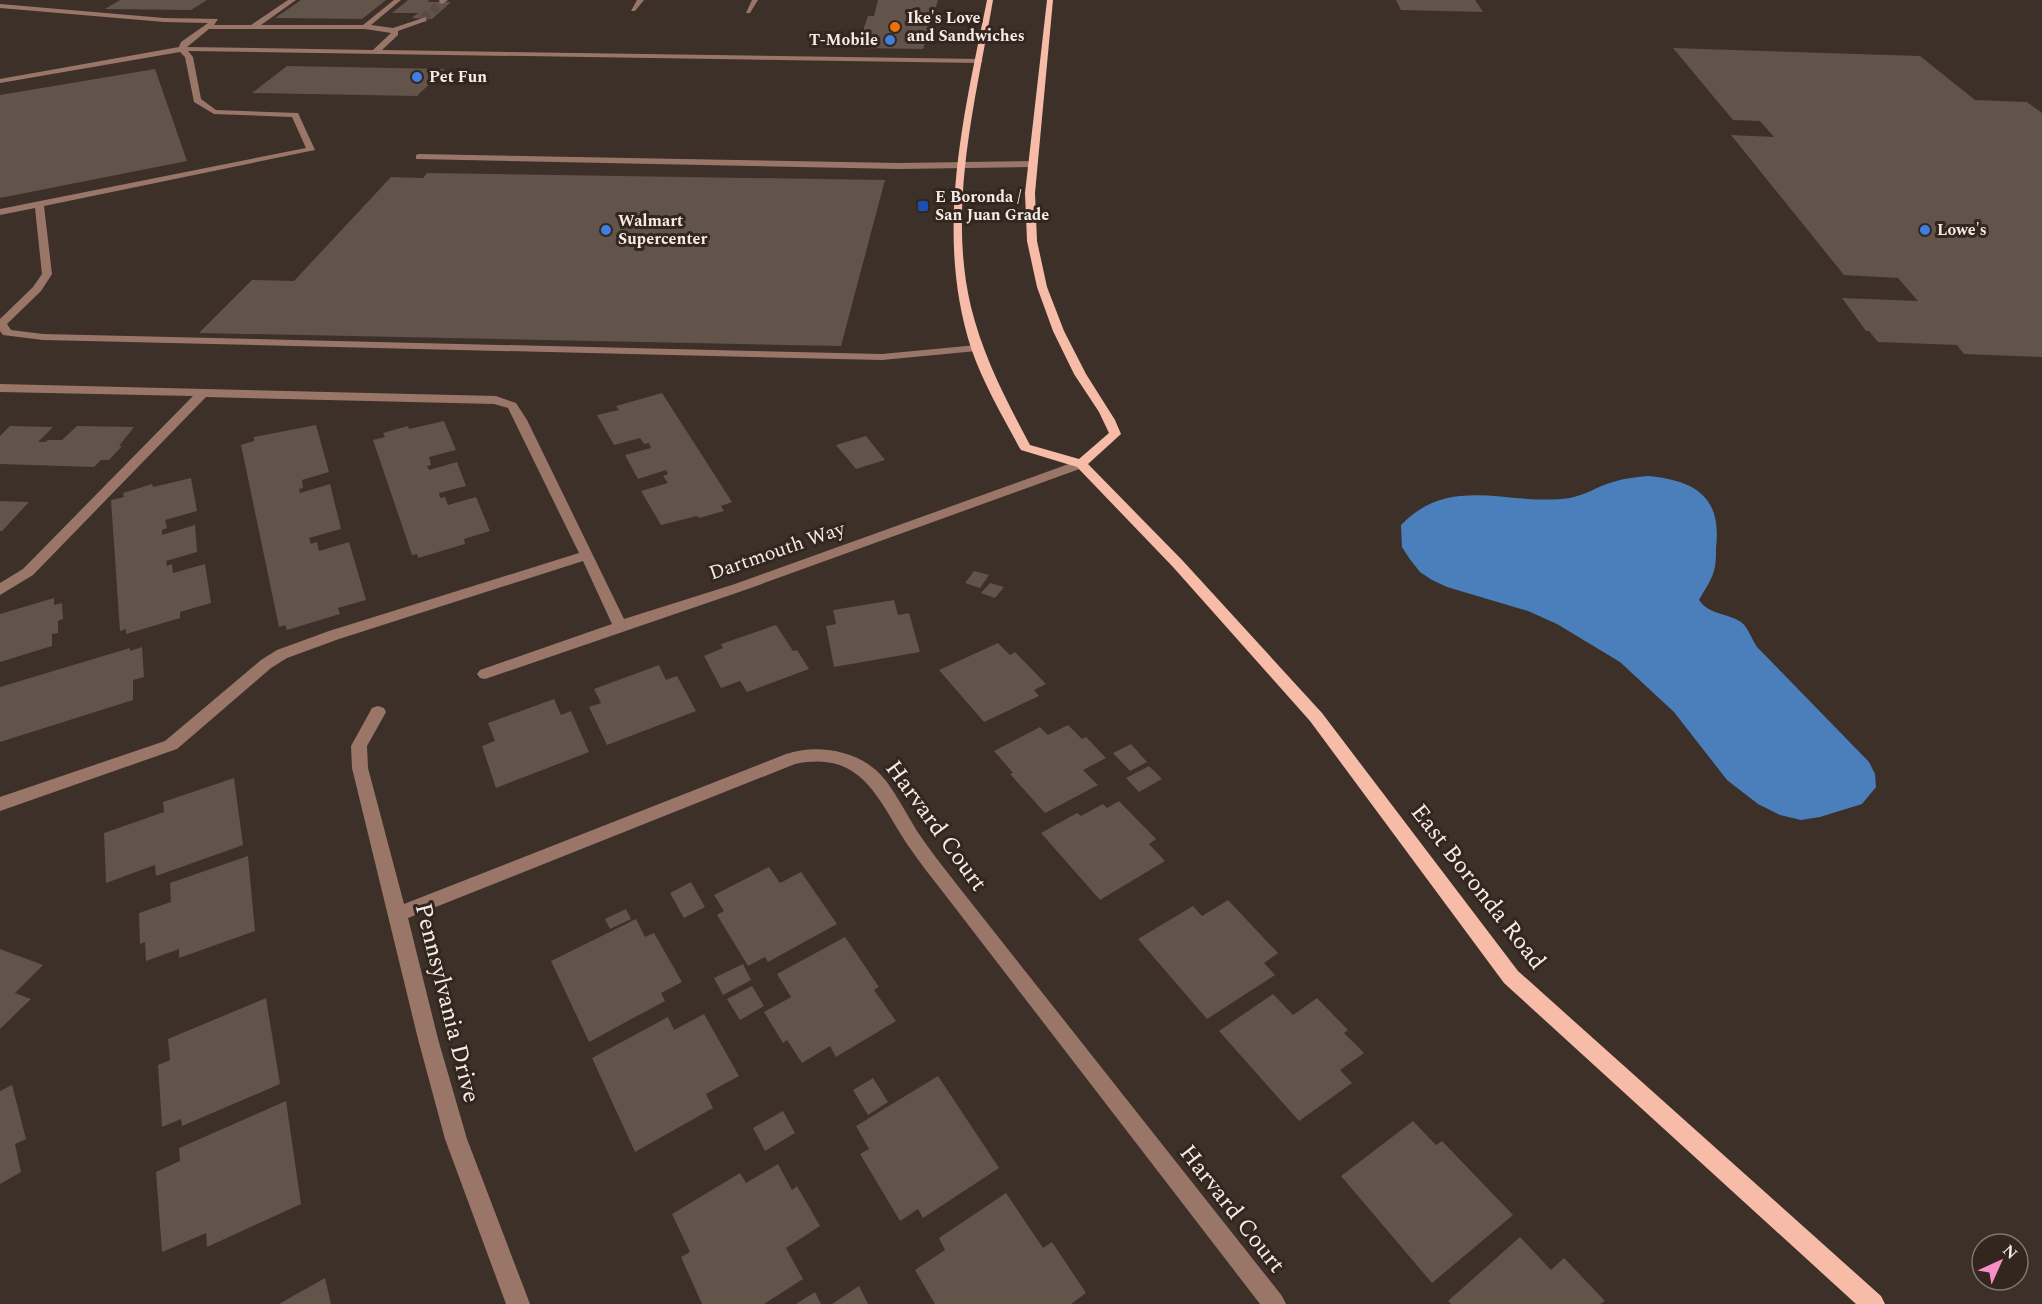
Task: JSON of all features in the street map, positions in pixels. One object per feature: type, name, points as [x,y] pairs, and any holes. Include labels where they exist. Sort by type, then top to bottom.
[{"type":"main road","name":"East Boronda Road","points":[[990,0],[961,166],[958,248],[963,291],[977,348],[1025,447],[1081,464],[1178,564],[1316,717],[1511,977],[1873,1304]]},
{"type":"main road","points":[[1050,0],[1029,217],[1035,263],[1043,290],[1074,363],[1115,431],[1115,434],[1081,464]]},
{"type":"street","points":[[254,26],[293,0]]},
{"type":"street","points":[[365,27],[399,0]]},
{"type":"street","points":[[633,10],[641,0]]},
{"type":"street","points":[[748,12],[755,0]]},
{"type":"street","points":[[0,6],[164,20],[215,21],[184,44],[182,49]]},
{"type":"street","points":[[208,27],[365,27],[394,30],[423,18]]},
{"type":"street","points":[[374,53],[394,33],[394,30]]},
{"type":"street","points":[[0,81],[182,49],[979,62]]},
{"type":"street","points":[[0,212],[311,150],[295,115],[214,112],[197,100],[189,57],[182,49]]},
{"type":"street","points":[[419,157],[961,166],[1033,164]]},
{"type":"street","points":[[39,204],[47,274],[37,289],[1,324],[7,333],[43,337],[882,357],[977,348]]},
{"type":"street","points":[[0,388],[485,399],[512,405],[522,420],[620,626]]},
{"type":"street","points":[[0,590],[28,572],[202,394]]},
{"type":"street","name":"Dartmouth Way","points":[[485,674],[620,626],[740,587],[1081,464]]},
{"type":"street","points":[[0,804],[171,745],[266,664],[282,654],[334,635],[587,555]]},
{"type":"street","name":"Pennsylvania Drive","points":[[378,712],[359,746],[360,768],[399,914],[428,1039],[456,1139],[518,1304]]},
{"type":"street","name":"Harvard Court","points":[[399,914],[792,758],[821,755],[853,763],[873,777],[915,842],[952,891],[1274,1304]]},
{"type":"water","points":[[1649,476],[1680,482],[1702,495],[1710,504],[1717,530],[1716,562],[1711,578],[1699,600],[1713,611],[1736,619],[1743,624],[1757,647],[1869,762],[1875,774],[1876,787],[1862,804],[1820,817],[1801,820],[1780,815],[1758,804],[1727,780],[1674,712],[1620,662],[1557,624],[1528,611],[1447,587],[1432,580],[1420,572],[1402,547],[1401,525],[1420,509],[1440,500],[1481,495],[1547,500],[1570,498],[1618,481]]},
{"type":"building","points":[[120,0],[207,0],[191,10],[105,9]]},
{"type":"building","points":[[301,0],[386,0],[362,19],[275,18]]},
{"type":"building","points":[[408,0],[451,2],[432,19],[412,18],[418,13],[392,13]]},
{"type":"building","points":[[878,0],[938,0],[923,49],[857,48],[868,16],[874,16]]},
{"type":"building","points":[[1396,0],[1475,0],[1483,12],[1401,10]]},
{"type":"building","name":"Lowe's","points":[[1673,48],[1920,56],[1975,100],[2027,102],[2042,113],[2042,357],[1964,354],[1957,345],[1878,342],[1869,331],[1866,331],[1842,298],[1918,301],[1898,278],[1844,275],[1731,135],[1774,137],[1760,121],[1733,120]]},
{"type":"building","points":[[287,66],[445,69],[417,96],[252,93]]},
{"type":"building","points":[[155,69],[187,161],[0,198],[0,95]]},
{"type":"building","name":"Walmart Supercenter","points":[[427,173],[885,180],[841,346],[199,333],[252,280],[294,281],[391,177],[423,178]]},
{"type":"building","points":[[662,393],[732,502],[721,506],[724,511],[661,525],[641,491],[668,483],[663,476],[668,474],[666,470],[638,479],[625,455],[651,448],[649,443],[644,444],[640,438],[614,445],[597,415],[619,410],[616,406]]},
{"type":"building","points":[[444,421],[456,450],[429,457],[431,465],[427,466],[429,470],[457,462],[466,486],[439,493],[440,498],[445,497],[448,505],[476,497],[490,531],[464,539],[465,544],[418,558],[417,554],[412,555],[373,440],[385,437],[383,433],[408,426],[409,429]]},
{"type":"building","points":[[316,425],[329,472],[302,480],[303,488],[299,489],[300,493],[330,484],[341,529],[309,538],[311,544],[317,542],[319,551],[349,542],[366,600],[338,608],[340,614],[287,630],[285,625],[279,627],[241,445],[254,441],[254,437]]},
{"type":"building","points":[[10,426],[53,427],[38,442],[62,440],[77,426],[134,427],[119,446],[122,446],[109,460],[101,460],[94,467],[0,464],[0,436]]},
{"type":"building","points":[[866,436],[885,460],[856,469],[836,445]]},
{"type":"building","points":[[191,478],[197,511],[165,520],[167,528],[162,530],[162,535],[195,525],[197,552],[166,561],[167,566],[172,564],[173,573],[205,564],[211,603],[180,612],[180,618],[126,634],[126,629],[120,631],[111,500],[124,497],[123,493],[152,484],[153,487]]},
{"type":"building","points":[[0,501],[29,502],[2,531],[0,531]]},
{"type":"building","points":[[974,571],[989,575],[980,588],[965,583]]},
{"type":"building","points":[[990,583],[1004,587],[995,598],[981,593]]},
{"type":"building","points":[[54,598],[54,605],[62,603],[63,619],[58,621],[58,633],[52,634],[52,646],[0,662],[0,614]]},
{"type":"building","points":[[894,600],[898,615],[909,613],[920,652],[834,667],[826,626],[836,624],[833,610]]},
{"type":"building","points":[[776,625],[793,651],[797,650],[809,669],[747,692],[740,681],[721,688],[704,656],[723,648],[721,644]]},
{"type":"building","points":[[998,643],[1010,655],[1015,652],[1046,684],[1034,690],[1039,696],[984,722],[939,670]]},
{"type":"building","points":[[142,647],[144,677],[133,680],[133,700],[0,742],[0,687],[130,648],[130,651]]},
{"type":"building","points":[[659,665],[666,680],[677,676],[696,711],[607,745],[589,707],[601,703],[594,689]]},
{"type":"building","points":[[554,699],[561,715],[571,711],[589,752],[496,788],[482,746],[495,741],[488,723]]},
{"type":"building","points":[[1068,725],[1082,739],[1086,737],[1106,758],[1083,770],[1098,785],[1045,813],[1010,774],[1013,773],[994,751],[1040,727],[1048,735]]},
{"type":"building","points":[[1131,744],[1147,762],[1130,771],[1113,753]]},
{"type":"building","points":[[1149,766],[1162,779],[1139,792],[1126,778]]},
{"type":"building","points":[[234,778],[243,845],[156,876],[155,865],[106,883],[104,833],[164,812],[163,802]]},
{"type":"building","points":[[1119,801],[1156,839],[1149,844],[1165,861],[1100,900],[1041,833],[1077,813],[1081,816],[1103,804],[1107,808]]},
{"type":"building","points":[[248,856],[255,931],[179,958],[179,949],[146,961],[145,942],[140,944],[139,913],[171,902],[170,883]]},
{"type":"building","points":[[769,867],[780,883],[801,872],[837,924],[768,962],[765,957],[748,966],[717,915],[724,911],[714,895]]},
{"type":"building","points":[[691,882],[705,907],[684,918],[670,893]]},
{"type":"building","points":[[1228,900],[1278,953],[1264,963],[1275,975],[1207,1019],[1138,939],[1193,906],[1202,916]]},
{"type":"building","points":[[626,909],[631,919],[610,929],[605,919]]},
{"type":"building","points":[[636,919],[645,937],[654,933],[682,982],[661,993],[665,1001],[589,1042],[551,961]]},
{"type":"building","points":[[845,937],[879,987],[874,990],[896,1021],[836,1057],[830,1046],[802,1063],[787,1040],[783,1043],[764,1012],[791,997],[777,974]]},
{"type":"building","points":[[0,949],[43,965],[15,993],[31,999],[0,1029]]},
{"type":"building","points":[[743,964],[751,980],[723,995],[714,978]]},
{"type":"building","points":[[752,986],[764,1006],[740,1020],[727,999]]},
{"type":"building","points":[[1273,994],[1293,1015],[1317,998],[1348,1030],[1344,1033],[1364,1053],[1340,1070],[1352,1083],[1299,1121],[1219,1031]]},
{"type":"building","points":[[266,998],[280,1084],[182,1126],[181,1119],[162,1127],[158,1065],[170,1060],[168,1039]]},
{"type":"building","points":[[704,1014],[739,1076],[706,1094],[713,1108],[635,1152],[592,1058],[668,1017],[674,1030]]},
{"type":"building","points":[[938,1076],[999,1168],[923,1218],[918,1209],[900,1221],[860,1154],[869,1149],[856,1126]]},
{"type":"building","points":[[873,1078],[888,1102],[868,1115],[853,1090]]},
{"type":"building","points":[[12,1085],[26,1139],[15,1144],[21,1172],[0,1184],[0,1091]]},
{"type":"building","points":[[286,1101],[301,1204],[207,1247],[206,1233],[162,1252],[156,1172],[180,1161],[179,1148]]},
{"type":"building","points":[[783,1111],[795,1133],[765,1151],[753,1128]]},
{"type":"building","points":[[1413,1121],[1436,1145],[1442,1141],[1513,1215],[1432,1283],[1341,1176]]},
{"type":"building","points":[[778,1164],[792,1190],[797,1186],[820,1226],[786,1248],[803,1279],[764,1304],[702,1304],[681,1257],[690,1252],[672,1214],[740,1173],[746,1183]]},
{"type":"building","points":[[1006,1193],[1043,1248],[1052,1242],[1086,1293],[1071,1304],[935,1304],[915,1270],[945,1250],[939,1238]]},
{"type":"building","points":[[1520,1237],[1551,1270],[1564,1258],[1605,1301],[1600,1304],[1451,1304],[1448,1301]]},
{"type":"building","points":[[325,1278],[331,1304],[279,1304]]},
{"type":"building","points":[[859,1286],[868,1304],[832,1304]]},
{"type":"building","points":[[815,1292],[821,1304],[796,1304]]},
{"type":"tunnel","points":[[423,19],[442,2]]},
{"type":"place","name":"Ike's Love and Sandwiches","points":[[895,27]]},
{"type":"place","name":"T-Mobile","points":[[890,40]]},
{"type":"place","name":"Pet Fun","points":[[417,77]]},
{"type":"place","name":"E Boronda / San Juan Grade","points":[[923,206]]},
{"type":"place","name":"Walmart Supercenter","points":[[606,230]]},
{"type":"place","name":"Lowe's","points":[[1925,230]]}]
